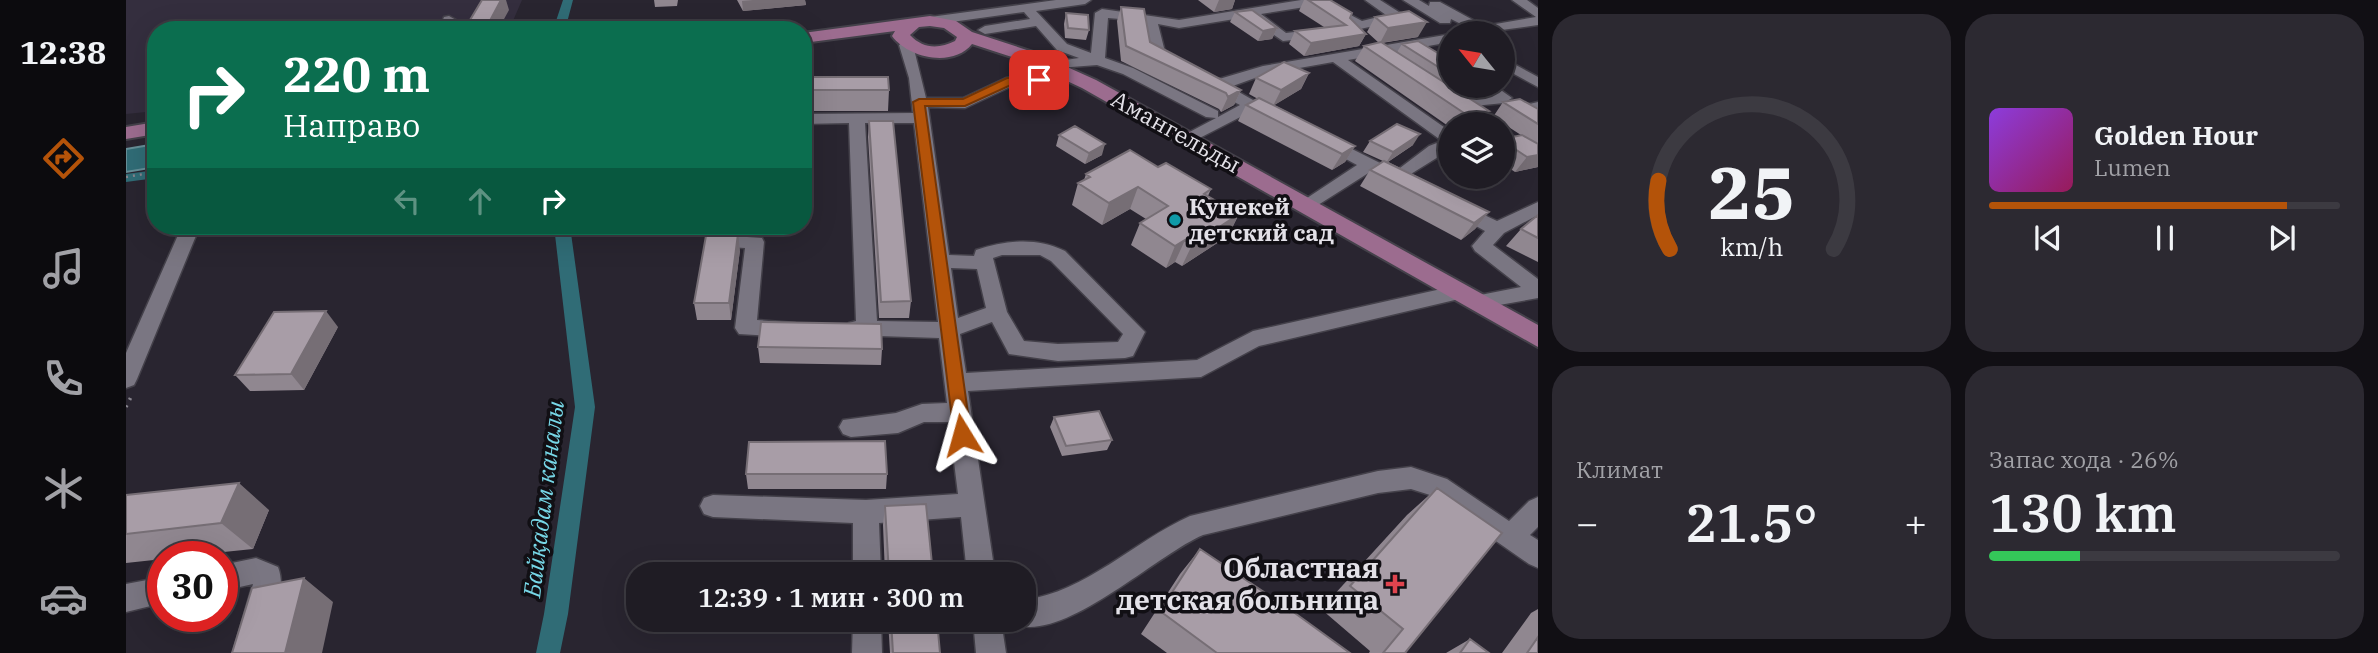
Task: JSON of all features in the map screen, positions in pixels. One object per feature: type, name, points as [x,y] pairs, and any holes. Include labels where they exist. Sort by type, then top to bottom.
[{"type":"main road","points":[[906,44],[901,37],[904,29],[922,22]]},
{"type":"main road","points":[[812,37],[922,22],[964,27],[1049,66]]},
{"type":"main road","points":[[945,51],[963,44],[964,27]]},
{"type":"main road","points":[[832,34],[873,37],[920,50],[992,51],[1049,66]]},
{"type":"main road","name":"Амангельды","points":[[1049,66],[1188,139],[1538,337]]},
{"type":"main road","points":[[126,132],[147,129]]},
{"type":"street","points":[[954,0],[964,27],[1027,8],[1085,0]]},
{"type":"street","points":[[1371,0],[1397,17],[1352,29],[1376,51],[1397,64]]},
{"type":"street","points":[[1409,0],[1448,21]]},
{"type":"street","points":[[1518,0],[1538,14]]},
{"type":"street","points":[[1098,61],[1102,13],[1179,24],[1322,1],[1360,25]]},
{"type":"street","points":[[1435,5],[1465,21]]},
{"type":"street","points":[[1027,8],[1062,47],[1128,71],[1212,114]]},
{"type":"street","points":[[1250,12],[1283,37],[1321,33]]},
{"type":"street","points":[[1150,18],[1158,58],[1287,123]]},
{"type":"street","points":[[1516,29],[1538,21]]},
{"type":"street","points":[[985,30],[1039,22]]},
{"type":"street","points":[[1516,33],[1527,33]]},
{"type":"street","points":[[1216,87],[1263,70],[1438,40]]},
{"type":"street","points":[[906,44],[916,78],[979,562]]},
{"type":"street","points":[[916,78],[945,51]]},
{"type":"street","points":[[1336,58],[1438,133]]},
{"type":"street","points":[[812,119],[857,119],[965,103],[1011,80],[1039,80],[1049,66],[1098,61]]},
{"type":"street","points":[[1469,112],[1454,102],[1504,98]]},
{"type":"street","points":[[1188,139],[1252,105]]},
{"type":"street","points":[[1538,107],[1518,111],[1538,123]]},
{"type":"street","points":[[857,119],[867,329]]},
{"type":"street","points":[[1311,135],[1416,188]]},
{"type":"street","points":[[1515,142],[1534,152]]},
{"type":"street","points":[[1404,172],[1438,148]]},
{"type":"street","points":[[1307,206],[1370,164]]},
{"type":"street","points":[[1440,199],[1497,229]]},
{"type":"street","points":[[1538,208],[1497,229],[1482,246],[1538,291]]},
{"type":"street","points":[[126,379],[187,235]]},
{"type":"street","points":[[722,235],[721,242],[755,242],[746,328],[813,329]]},
{"type":"street","points":[[1043,248],[1069,263],[1135,331],[1125,350],[1075,353],[1030,351],[1017,348],[997,312],[983,263],[984,255],[1000,249],[1043,248]]},
{"type":"street","points":[[940,261],[983,263]]},
{"type":"street","points":[[956,383],[1201,368],[1253,339],[1468,297],[1538,291]]},
{"type":"street","points":[[840,329],[949,330],[997,312]]},
{"type":"street","points":[[851,427],[898,423],[922,413],[959,412]]},
{"type":"street","points":[[1036,614],[1067,602],[1172,535],[1199,524],[1378,482],[1411,478],[1438,487],[1538,555]]},
{"type":"street","points":[[713,506],[866,512],[972,505]]},
{"type":"street","points":[[1511,537],[1538,509]]},
{"type":"street","points":[[866,512],[867,562]]},
{"type":"street","points":[[238,575],[256,571],[268,576],[266,594],[248,653]]},
{"type":"street","points":[[126,598],[147,593]]},
{"type":"street","points":[[867,632],[867,653]]},
{"type":"street","points":[[988,632],[991,653]]},
{"type":"path","points":[[126,177],[147,174]]},
{"type":"shaded area","points":[[126,0],[522,0],[513,21],[147,21],[147,112],[126,114]]},
{"type":"water","points":[[147,146],[147,168],[126,172],[126,149]]},
{"type":"building","points":[[482,0],[501,0],[490,21],[469,21]]},
{"type":"building","points":[[1308,0],[1330,0],[1352,13],[1350,18],[1366,34],[1311,43],[1295,31],[1346,25]]},
{"type":"building","points":[[1121,7],[1144,9],[1150,42],[1241,90],[1228,97],[1226,93],[1126,46]]},
{"type":"building","points":[[1252,10],[1277,28],[1263,31],[1235,12]]},
{"type":"building","points":[[1409,11],[1427,22],[1388,28],[1375,17]]},
{"type":"building","points":[[1066,13],[1088,15],[1089,30],[1068,28]]},
{"type":"building","points":[[1418,41],[1438,53],[1438,67],[1402,44]]},
{"type":"building","points":[[1381,42],[1438,78],[1438,96],[1364,46]]},
{"type":"building","points":[[1284,62],[1309,73],[1281,90],[1256,78]]},
{"type":"building","points":[[812,77],[888,77],[889,90],[812,90]]},
{"type":"building","points":[[1259,98],[1355,146],[1342,154],[1246,105]]},
{"type":"building","points":[[1442,98],[1469,98],[1489,111],[1484,112],[1463,112]]},
{"type":"building","points":[[1520,99],[1538,109],[1538,124],[1503,102]]},
{"type":"building","points":[[869,121],[893,121],[911,301],[881,302]]},
{"type":"building","points":[[1397,124],[1420,134],[1393,152],[1370,141]]},
{"type":"building","points":[[1075,126],[1105,144],[1089,153],[1059,135]]},
{"type":"building","points":[[1522,135],[1538,144],[1538,155],[1527,157],[1515,149],[1515,136]]},
{"type":"building","points":[[1130,150],[1158,167],[1166,163],[1211,189],[1204,194],[1239,214],[1192,245],[1185,240],[1175,246],[1140,223],[1168,206],[1138,187],[1109,203],[1078,183],[1090,177],[1086,174]]},
{"type":"building","points":[[1384,161],[1489,212],[1474,223],[1370,170]]},
{"type":"building","points":[[1538,215],[1538,238],[1521,229]]},
{"type":"building","points":[[706,235],[738,235],[729,303],[694,303]]},
{"type":"building","points":[[326,311],[291,374],[235,375],[274,312]]},
{"type":"building","points":[[761,322],[881,324],[882,349],[758,347]]},
{"type":"building","points":[[1099,411],[1112,440],[1066,446],[1054,417]]},
{"type":"building","points":[[885,441],[887,474],[746,474],[749,442]]},
{"type":"building","points":[[239,483],[221,523],[126,534],[126,495]]},
{"type":"building","points":[[1437,488],[1502,533],[1405,653],[1383,653],[1403,629],[1350,586]]},
{"type":"building","points":[[926,504],[932,562],[888,562],[885,506]]},
{"type":"building","points":[[1200,549],[1350,653],[1217,653],[1160,611]]},
{"type":"building","points":[[304,578],[285,653],[232,653],[252,588]]},
{"type":"building","points":[[892,632],[938,632],[940,653],[893,653]]},
{"type":"building","points":[[1538,637],[1538,653],[1527,653]]},
{"type":"building","points":[[1470,639],[1489,653],[1460,653]]},
{"type":"waterway","name":"Байқадам каналы","points":[[562,21],[568,0]]},
{"type":"waterway","points":[[126,178],[147,175]]},
{"type":"waterway","name":"Байқадам каналы","points":[[548,653],[556,614],[585,407],[563,235]]},
{"type":"place","name":"Кунекей детский сад","points":[[1175,220]]},
{"type":"place","name":"Областная детская больница","points":[[1395,584]]},
{"type":"route","points":[[962,435],[919,102],[965,103],[1011,80],[1039,80]]}]
